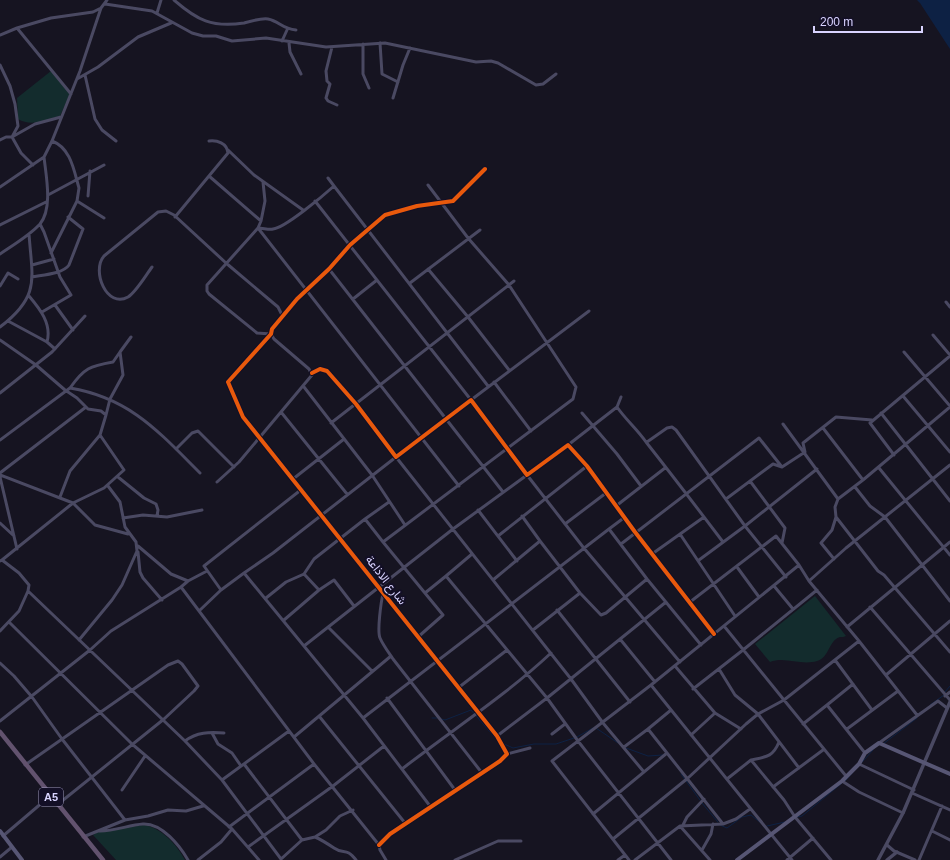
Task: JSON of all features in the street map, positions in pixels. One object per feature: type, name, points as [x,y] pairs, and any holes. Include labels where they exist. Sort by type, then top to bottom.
[{"type":"highway","name":"A5","points":[[0,732],[57,805],[103,860]]},
{"type":"main road","points":[[737,860],[842,781],[859,764],[865,752],[879,743],[950,774]]},
{"type":"main road","points":[[0,831],[22,860]]},
{"type":"street","points":[[0,35],[17,28],[51,18],[86,14],[101,8],[107,0]]},
{"type":"street","points":[[157,13],[161,0]]},
{"type":"street","points":[[174,0],[192,16],[200,20],[229,24],[268,19],[287,30],[296,30]]},
{"type":"street","points":[[105,4],[157,13],[171,23],[197,35],[216,36],[232,41],[266,38],[332,47],[380,43],[476,62],[491,61],[498,63],[536,85],[543,84],[556,74]]},
{"type":"street","points":[[0,187],[44,157],[77,80],[101,8]]},
{"type":"street","points":[[77,80],[98,67],[138,37],[171,23]]},
{"type":"street","points":[[17,28],[71,94]]},
{"type":"street","points":[[282,41],[287,30]]},
{"type":"street","points":[[289,42],[290,52],[301,74]]},
{"type":"street","points":[[380,43],[382,74],[398,82]]},
{"type":"street","points":[[363,44],[363,74],[370,88]]},
{"type":"street","points":[[332,47],[326,74],[327,81],[330,84],[326,98],[338,105]]},
{"type":"street","points":[[393,98],[410,48]]},
{"type":"street","points":[[0,65],[10,86],[15,104],[18,126],[12,137]]},
{"type":"street","points":[[85,75],[95,119],[102,130],[116,140]]},
{"type":"street","points":[[0,140],[6,137],[12,137],[35,124],[61,117]]},
{"type":"street","points":[[12,137],[21,153],[33,165]]},
{"type":"street","points":[[209,140],[219,142],[263,182],[303,210]]},
{"type":"street","points":[[51,253],[77,201],[79,188],[68,153],[58,143],[52,141]]},
{"type":"street","points":[[175,217],[226,156],[228,150]]},
{"type":"street","points":[[0,254],[29,234],[40,224],[46,211],[48,195],[44,157]]},
{"type":"street","points":[[48,195],[60,190],[90,171],[104,165]]},
{"type":"street","points":[[312,374],[309,369],[274,339],[271,334],[272,329],[282,315],[329,269],[350,245],[385,215],[417,206],[453,201],[485,170]]},
{"type":"street","points":[[88,196],[90,171]]},
{"type":"street","points":[[209,176],[261,221]]},
{"type":"street","points":[[328,178],[448,332],[488,386]]},
{"type":"street","points":[[263,182],[265,201],[258,228],[207,285],[207,291],[257,333],[271,334]]},
{"type":"street","points":[[383,542],[460,486],[573,399],[576,387],[509,285],[468,238],[428,185]]},
{"type":"street","points":[[258,228],[274,229],[285,224],[334,186]]},
{"type":"street","points":[[77,201],[104,218]]},
{"type":"street","points":[[315,201],[430,347],[583,547],[643,620],[680,662]]},
{"type":"street","points":[[0,225],[46,202]]},
{"type":"street","points":[[152,268],[129,296],[122,299],[111,296],[107,292],[99,275],[101,260],[104,256],[158,212],[166,211],[175,217],[278,307],[282,315]]},
{"type":"street","points":[[32,277],[58,271],[67,268],[69,265],[83,231],[81,226],[68,217]]},
{"type":"street","points":[[40,224],[62,282],[71,295],[42,312]]},
{"type":"street","points":[[258,228],[460,486]]},
{"type":"street","points":[[410,283],[480,230]]},
{"type":"street","points":[[0,326],[8,321],[28,296],[32,277],[29,234]]},
{"type":"street","points":[[32,265],[54,259]]},
{"type":"street","points":[[329,269],[447,418],[503,492]]},
{"type":"street","points":[[428,269],[509,370]]},
{"type":"street","points":[[0,286],[8,273],[18,279]]},
{"type":"street","points":[[353,299],[377,280]]},
{"type":"street","points":[[332,423],[514,281]]},
{"type":"street","points":[[28,296],[42,312],[49,331],[47,342]]},
{"type":"street","points":[[946,302],[950,307]]},
{"type":"street","points":[[55,305],[73,330]]},
{"type":"street","points":[[199,611],[221,590],[273,553],[347,494],[488,386],[589,311]]},
{"type":"street","points":[[0,394],[55,349],[85,316]]},
{"type":"street","points":[[8,321],[47,342],[55,349]]},
{"type":"street","name":"شارع الاذاعة","points":[[271,334],[228,382],[243,417],[322,514],[383,594],[497,736],[507,754]]},
{"type":"street","points":[[805,452],[803,443],[836,417],[872,420],[950,356],[933,335]]},
{"type":"street","points":[[0,440],[70,388],[78,376],[91,366],[114,362],[131,337]]},
{"type":"street","points":[[0,340],[36,364],[66,390],[78,398],[86,407],[101,411],[106,415]]},
{"type":"street","points":[[60,497],[70,471],[100,436],[110,398],[123,375],[120,352]]},
{"type":"street","points":[[834,559],[821,543],[832,530],[836,517],[834,507],[838,499],[906,446],[950,407],[904,352]]},
{"type":"street","points":[[217,482],[234,467],[304,387],[312,374],[320,369],[327,371],[356,404],[551,653],[603,723],[644,772]]},
{"type":"street","points":[[494,382],[531,431]]},
{"type":"street","points":[[304,387],[372,475],[405,525]]},
{"type":"street","points":[[70,388],[96,393],[110,398],[136,414],[157,431],[200,473]]},
{"type":"street","points":[[903,396],[950,452]]},
{"type":"street","points":[[304,646],[453,529],[593,426],[617,407],[620,397]]},
{"type":"street","points":[[0,475],[86,407]]},
{"type":"street","points":[[617,407],[628,423],[632,425],[647,442],[665,468],[723,542]]},
{"type":"street","points":[[281,412],[347,494]]},
{"type":"street","points":[[582,413],[641,486]]},
{"type":"street","points":[[881,413],[950,501]]},
{"type":"street","points":[[872,420],[871,426],[894,455]]},
{"type":"street","points":[[783,424],[838,499]]},
{"type":"street","points":[[647,442],[667,428],[672,427],[692,450],[745,526],[786,577]]},
{"type":"street","points":[[823,428],[863,480]]},
{"type":"street","points":[[176,450],[192,433],[198,431],[234,467]]},
{"type":"street","points":[[0,631],[19,611],[28,591],[28,584],[18,573],[1,559],[17,549],[73,502],[108,486],[124,470],[100,436]]},
{"type":"street","points":[[293,478],[344,438]]},
{"type":"street","points":[[621,544],[685,493],[759,438],[782,466]]},
{"type":"street","points":[[568,445],[587,466],[624,518],[714,634]]},
{"type":"street","points":[[726,499],[773,464],[782,466],[805,452]]},
{"type":"street","points":[[809,581],[931,478],[950,465]]},
{"type":"street","points":[[498,536],[587,466]]},
{"type":"street","points":[[616,506],[665,468]]},
{"type":"street","points":[[879,468],[950,555]]},
{"type":"street","points":[[698,560],[745,526],[817,469]]},
{"type":"street","points":[[0,475],[73,502],[95,525],[128,534]]},
{"type":"street","points":[[0,475],[17,549]]},
{"type":"street","points":[[118,477],[144,498],[156,504],[158,510],[157,516]]},
{"type":"street","points":[[750,481],[785,528],[782,543]]},
{"type":"street","points":[[108,486],[120,502],[128,534],[138,546],[171,574],[188,581]]},
{"type":"street","points":[[855,487],[870,506],[885,517],[950,601]]},
{"type":"street","points":[[221,590],[204,566],[302,489]]},
{"type":"street","points":[[565,524],[606,493]]},
{"type":"street","points":[[266,598],[286,582],[304,574],[314,559],[340,537],[389,502]]},
{"type":"street","points":[[123,518],[173,516],[202,510]]},
{"type":"street","points":[[478,510],[517,561]]},
{"type":"street","points":[[522,516],[580,593],[599,614],[602,615],[647,579]]},
{"type":"street","points":[[652,554],[704,516]]},
{"type":"street","points":[[836,517],[856,540],[871,562],[935,633],[950,652]]},
{"type":"street","points":[[363,718],[387,698],[437,662],[561,566],[583,547],[624,518]]},
{"type":"street","points":[[365,519],[443,616],[418,637]]},
{"type":"street","points":[[0,523],[14,536]]},
{"type":"street","points":[[609,529],[647,579],[701,645]]},
{"type":"street","points":[[680,534],[735,616]]},
{"type":"street","points":[[690,602],[763,548],[776,536],[799,565],[809,581],[918,715]]},
{"type":"street","points":[[493,580],[540,541]]},
{"type":"street","points":[[847,627],[950,542]]},
{"type":"street","points":[[79,640],[112,600],[122,585],[138,546]]},
{"type":"street","points":[[137,551],[140,572],[143,578],[162,600]]},
{"type":"street","points":[[425,593],[472,554]]},
{"type":"street","points":[[629,860],[552,761],[630,702],[799,565]]},
{"type":"street","points":[[737,567],[759,597]]},
{"type":"street","points":[[0,721],[90,650],[111,631],[162,600],[188,581],[207,571]]},
{"type":"street","points":[[244,573],[345,695],[430,806]]},
{"type":"street","points":[[304,574],[319,590]]},
{"type":"street","points":[[446,576],[547,698],[565,724],[670,860]]},
{"type":"street","points":[[284,620],[319,590],[334,580],[354,606]]},
{"type":"street","points":[[774,586],[793,609]]},
{"type":"street","points":[[181,587],[314,764],[380,845],[380,850],[386,860]]},
{"type":"street","points":[[693,689],[744,650],[817,590]]},
{"type":"street","points":[[28,591],[164,719],[222,780],[262,836],[281,859],[302,840],[315,837],[332,826],[340,816],[353,810]]},
{"type":"street","points":[[533,630],[580,593]]},
{"type":"street","points":[[383,594],[380,607],[378,633],[392,656],[482,773]]},
{"type":"street","points":[[497,736],[571,679],[666,602]]},
{"type":"street","points":[[870,608],[950,701],[903,814],[878,860]]},
{"type":"street","points":[[557,610],[630,702]]},
{"type":"street","points":[[886,675],[950,621]]},
{"type":"street","points":[[9,622],[99,713],[145,756],[230,828],[259,860]]},
{"type":"street","points":[[724,626],[823,750],[846,776]]},
{"type":"street","points":[[328,627],[372,671]]},
{"type":"street","points":[[620,639],[655,682]]},
{"type":"street","points":[[613,839],[688,778],[758,714],[784,700],[859,641]]},
{"type":"street","points":[[458,688],[507,650]]},
{"type":"street","points":[[402,769],[478,713],[528,674],[551,653]]},
{"type":"street","points":[[294,737],[392,656]]},
{"type":"street","points":[[835,660],[872,710]]},
{"type":"street","points":[[25,765],[173,662],[178,661],[182,664],[198,686],[164,719],[91,776],[57,805]]},
{"type":"street","points":[[0,663],[14,676],[32,697],[62,739],[125,820]]},
{"type":"street","points":[[675,666],[715,713],[741,729]]},
{"type":"street","points":[[719,669],[735,695],[758,714],[799,768]]},
{"type":"street","points":[[803,724],[853,684]]},
{"type":"street","points":[[651,685],[790,859],[813,838]]},
{"type":"street","points":[[847,729],[898,691]]},
{"type":"street","points":[[945,696],[950,692]]},
{"type":"street","points":[[387,698],[455,790]]},
{"type":"street","points":[[879,743],[938,701],[947,708]]},
{"type":"street","points":[[827,705],[865,752]]},
{"type":"street","points":[[624,747],[671,710]]},
{"type":"street","points":[[691,735],[715,713]]},
{"type":"street","points":[[319,716],[360,765],[405,823]]},
{"type":"street","points":[[552,734],[565,724]]},
{"type":"street","points":[[648,729],[723,824]]},
{"type":"street","points":[[222,780],[289,731]]},
{"type":"street","points":[[185,741],[193,735],[212,733],[224,734]]},
{"type":"street","points":[[212,733],[218,744],[232,753],[270,797],[302,840]]},
{"type":"street","points":[[727,779],[751,760],[770,756],[775,752],[780,742]]},
{"type":"street","points":[[248,847],[333,786],[384,746]]},
{"type":"street","points":[[380,845],[385,838],[405,823],[503,759],[507,754],[530,748]]},
{"type":"street","points":[[773,787],[823,750]]},
{"type":"street","points":[[593,814],[667,753]]},
{"type":"street","points":[[122,790],[145,756]]},
{"type":"street","points":[[751,760],[795,817],[831,860]]},
{"type":"street","points":[[198,860],[221,842],[230,828],[246,814],[314,764]]},
{"type":"street","points":[[859,764],[950,810]]},
{"type":"street","points":[[842,781],[859,792],[903,814]]},
{"type":"street","points":[[3,836],[50,796]]},
{"type":"street","points":[[635,860],[681,825],[689,814],[704,799]]},
{"type":"street","points":[[83,837],[125,820],[148,816],[161,811],[186,810],[203,806]]},
{"type":"street","points":[[919,860],[942,806]]},
{"type":"street","points":[[681,825],[723,824],[736,819],[750,809]]},
{"type":"street","points":[[98,831],[148,824],[163,832],[175,842],[188,860]]},
{"type":"street","points":[[702,850],[711,834],[714,824]]},
{"type":"street","points":[[681,825],[710,860]]},
{"type":"street","points":[[932,831],[950,840]]},
{"type":"street","points":[[315,837],[328,842],[337,850],[347,851],[356,860]]},
{"type":"street","points":[[455,860],[498,840],[521,841]]},
{"type":"street","points":[[887,845],[897,852],[915,860]]},
{"type":"street","points":[[0,857],[12,847]]},
{"type":"street","points":[[887,860],[897,852]]},
{"type":"street","points":[[618,860],[625,855]]},
{"type":"street","points":[[905,855],[908,860]]},
{"type":"green space","points":[[51,71],[70,94],[60,116],[33,123],[18,119],[17,98]]},
{"type":"green space","points":[[815,596],[846,636],[836,639],[824,656],[817,661],[805,662],[776,660],[770,662],[755,644]]},
{"type":"green space","points":[[144,825],[163,833],[178,849],[185,860],[116,860],[93,835],[98,832]]},
{"type":"water","points":[[917,0],[950,0],[950,49],[920,3]]},
{"type":"waterway","points":[[945,692],[950,686]]},
{"type":"waterway","points":[[930,705],[944,695]]},
{"type":"waterway","points":[[441,719],[445,720],[471,710],[497,740]]},
{"type":"waterway","points":[[432,718],[437,718]]},
{"type":"waterway","points":[[883,744],[917,718]]},
{"type":"waterway","points":[[577,737],[593,728]]},
{"type":"waterway","points":[[596,728],[618,743]]},
{"type":"waterway","points":[[502,743],[513,748],[534,744],[556,744],[574,738]]},
{"type":"waterway","points":[[626,748],[648,756],[663,755]]},
{"type":"waterway","points":[[845,781],[873,750]]},
{"type":"waterway","points":[[681,774],[700,800]]},
{"type":"waterway","points":[[797,817],[802,816],[842,783]]},
{"type":"waterway","points":[[702,803],[718,822]]},
{"type":"waterway","points":[[720,825],[727,828],[742,817],[751,815],[761,823]]},
{"type":"waterway","points":[[767,826],[785,822]]},
{"type":"cycle path","points":[[379,845],[390,834],[500,761],[507,754],[497,736],[243,417],[228,382],[271,334],[272,329],[297,299],[329,269],[350,245],[385,215],[417,206],[453,201],[485,169]]},
{"type":"cycle path","points":[[312,373],[320,369],[327,371],[356,404],[396,457],[471,400],[527,475],[568,445],[587,466],[635,532],[714,634]]}]
